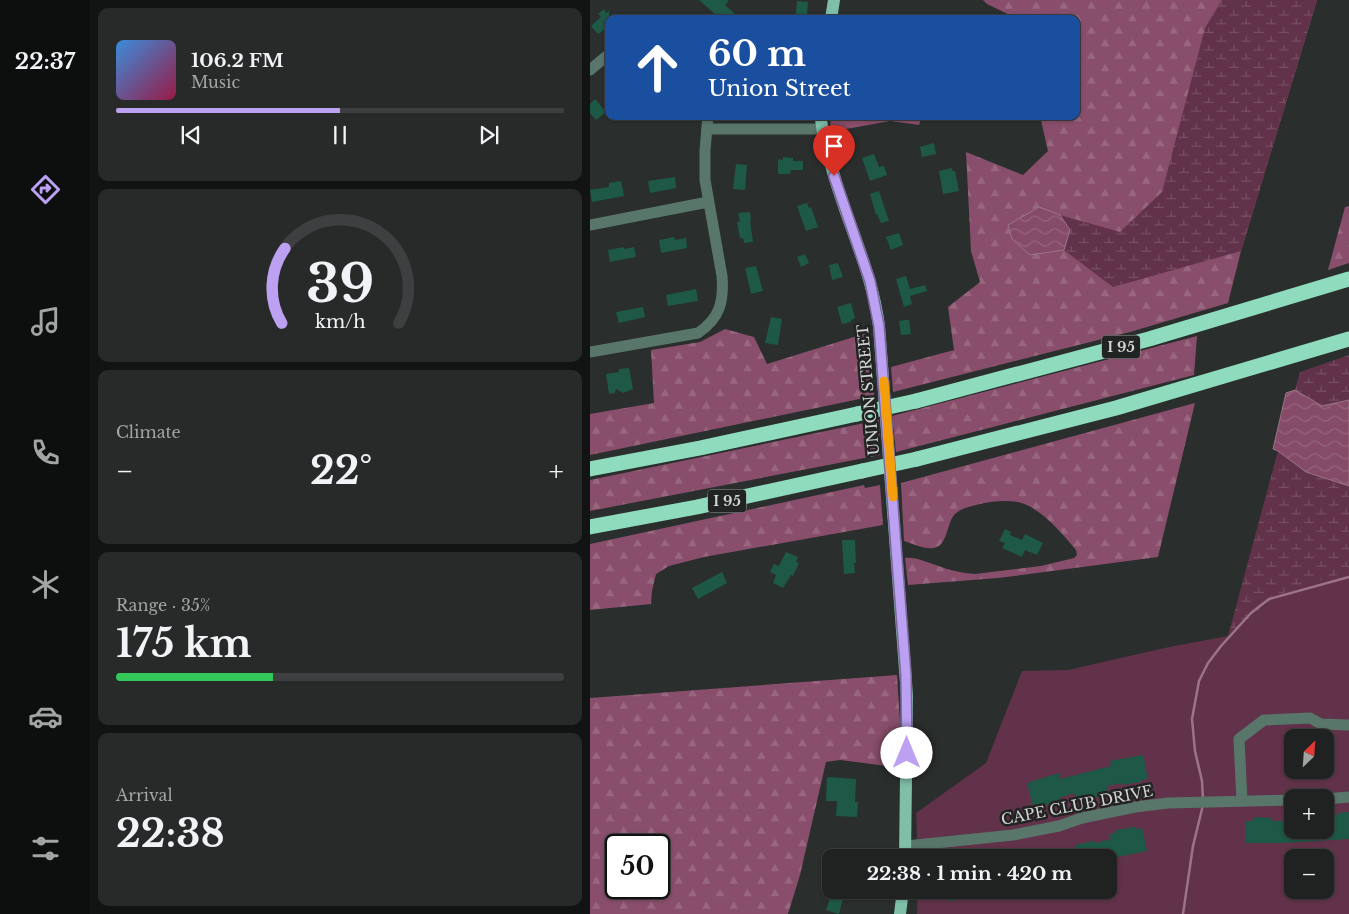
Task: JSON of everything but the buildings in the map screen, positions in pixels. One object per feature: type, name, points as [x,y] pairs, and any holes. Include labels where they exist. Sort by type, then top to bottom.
[{"type":"highway","name":"I 95","points":[[590,469],[916,400],[1149,339],[1349,279]]},
{"type":"highway","name":"I 95","points":[[590,527],[697,507],[916,459],[1142,400],[1349,339]]},
{"type":"main road","points":[[832,15],[834,0]]},
{"type":"main road","name":"UNION STREET","points":[[821,123],[838,190],[870,281],[878,319],[906,668],[906,849]]},
{"type":"main road","points":[[900,914],[902,899]]},
{"type":"street","points":[[591,67],[605,57]]},
{"type":"street","points":[[590,352],[698,333],[716,317],[723,292],[723,284],[705,180],[704,163],[708,120]]},
{"type":"street","points":[[707,130],[821,123]]},
{"type":"street","points":[[590,225],[708,202]]},
{"type":"street","points":[[1242,801],[1239,739],[1264,720],[1310,718],[1321,724],[1349,725]]},
{"type":"street","points":[[1334,798],[1349,797]]},
{"type":"street","name":"CAPE CLUB DRIVE","points":[[925,849],[1059,826],[1082,818],[1135,807],[1168,803],[1284,800]]},
{"type":"green space","points":[[983,0],[1317,0],[1241,251],[1228,303],[1130,332],[893,392],[891,367],[954,350],[948,307],[980,282],[971,251],[966,152],[1023,175],[1048,151],[1041,120],[1080,120],[1080,15],[1010,15],[987,4]]},
{"type":"green space","points":[[1222,0],[1317,0],[1241,251],[1113,287],[1064,250],[1069,230],[1060,215],[1120,232],[1162,192],[1205,28]]},
{"type":"green space","points":[[831,120],[921,120],[919,125],[890,121],[830,132]]},
{"type":"green space","points":[[1349,206],[1349,263],[1328,270],[1345,207]]},
{"type":"green space","points":[[725,329],[754,337],[767,364],[870,332],[874,396],[590,455],[590,414],[654,403],[651,350],[700,342]]},
{"type":"green space","points":[[1197,336],[1194,375],[896,452],[892,416]]},
{"type":"green space","points":[[1349,355],[1349,400],[1322,406],[1295,390],[1300,372]]},
{"type":"green space","points":[[1195,403],[1158,557],[998,578],[908,585],[905,558],[917,559],[950,570],[975,574],[1041,566],[1074,558],[1077,555],[1076,550],[1071,544],[1042,515],[1026,505],[1013,501],[989,502],[960,510],[952,518],[943,541],[937,547],[925,548],[904,541],[901,483]]},
{"type":"green space","points":[[879,420],[880,455],[590,511],[590,480]]},
{"type":"green space","points":[[1278,451],[1306,472],[1349,486],[1349,571],[1277,595],[1228,636]]},
{"type":"green space","points":[[864,485],[865,488],[880,485],[883,525],[704,557],[669,566],[656,574],[651,604],[590,610],[590,544]]},
{"type":"green space","points":[[1349,521],[1349,914],[917,914],[918,899],[1117,899],[1117,849],[918,849],[916,813],[986,763],[1022,671],[1068,670],[1169,647],[1228,636],[1277,595]]},
{"type":"green space","points":[[897,675],[903,768],[840,760],[826,762],[800,875],[788,914],[590,914],[590,698]]},
{"type":"water","points":[[1039,207],[1060,215],[1070,230],[1064,250],[1030,255],[1012,239],[1008,225]]},
{"type":"water","points":[[1295,390],[1322,406],[1349,400],[1349,486],[1306,472],[1273,449],[1286,393]]},
{"type":"waterway","points":[[1203,799],[1192,719],[1199,681],[1208,663],[1251,613],[1269,599],[1349,577]]},
{"type":"waterway","points":[[1183,914],[1193,846],[1203,805]]},
{"type":"slow traffic","points":[[884,381],[893,497]]},
{"type":"route","points":[[834,176],[870,281],[876,303],[879,326],[906,676],[907,753]]}]
